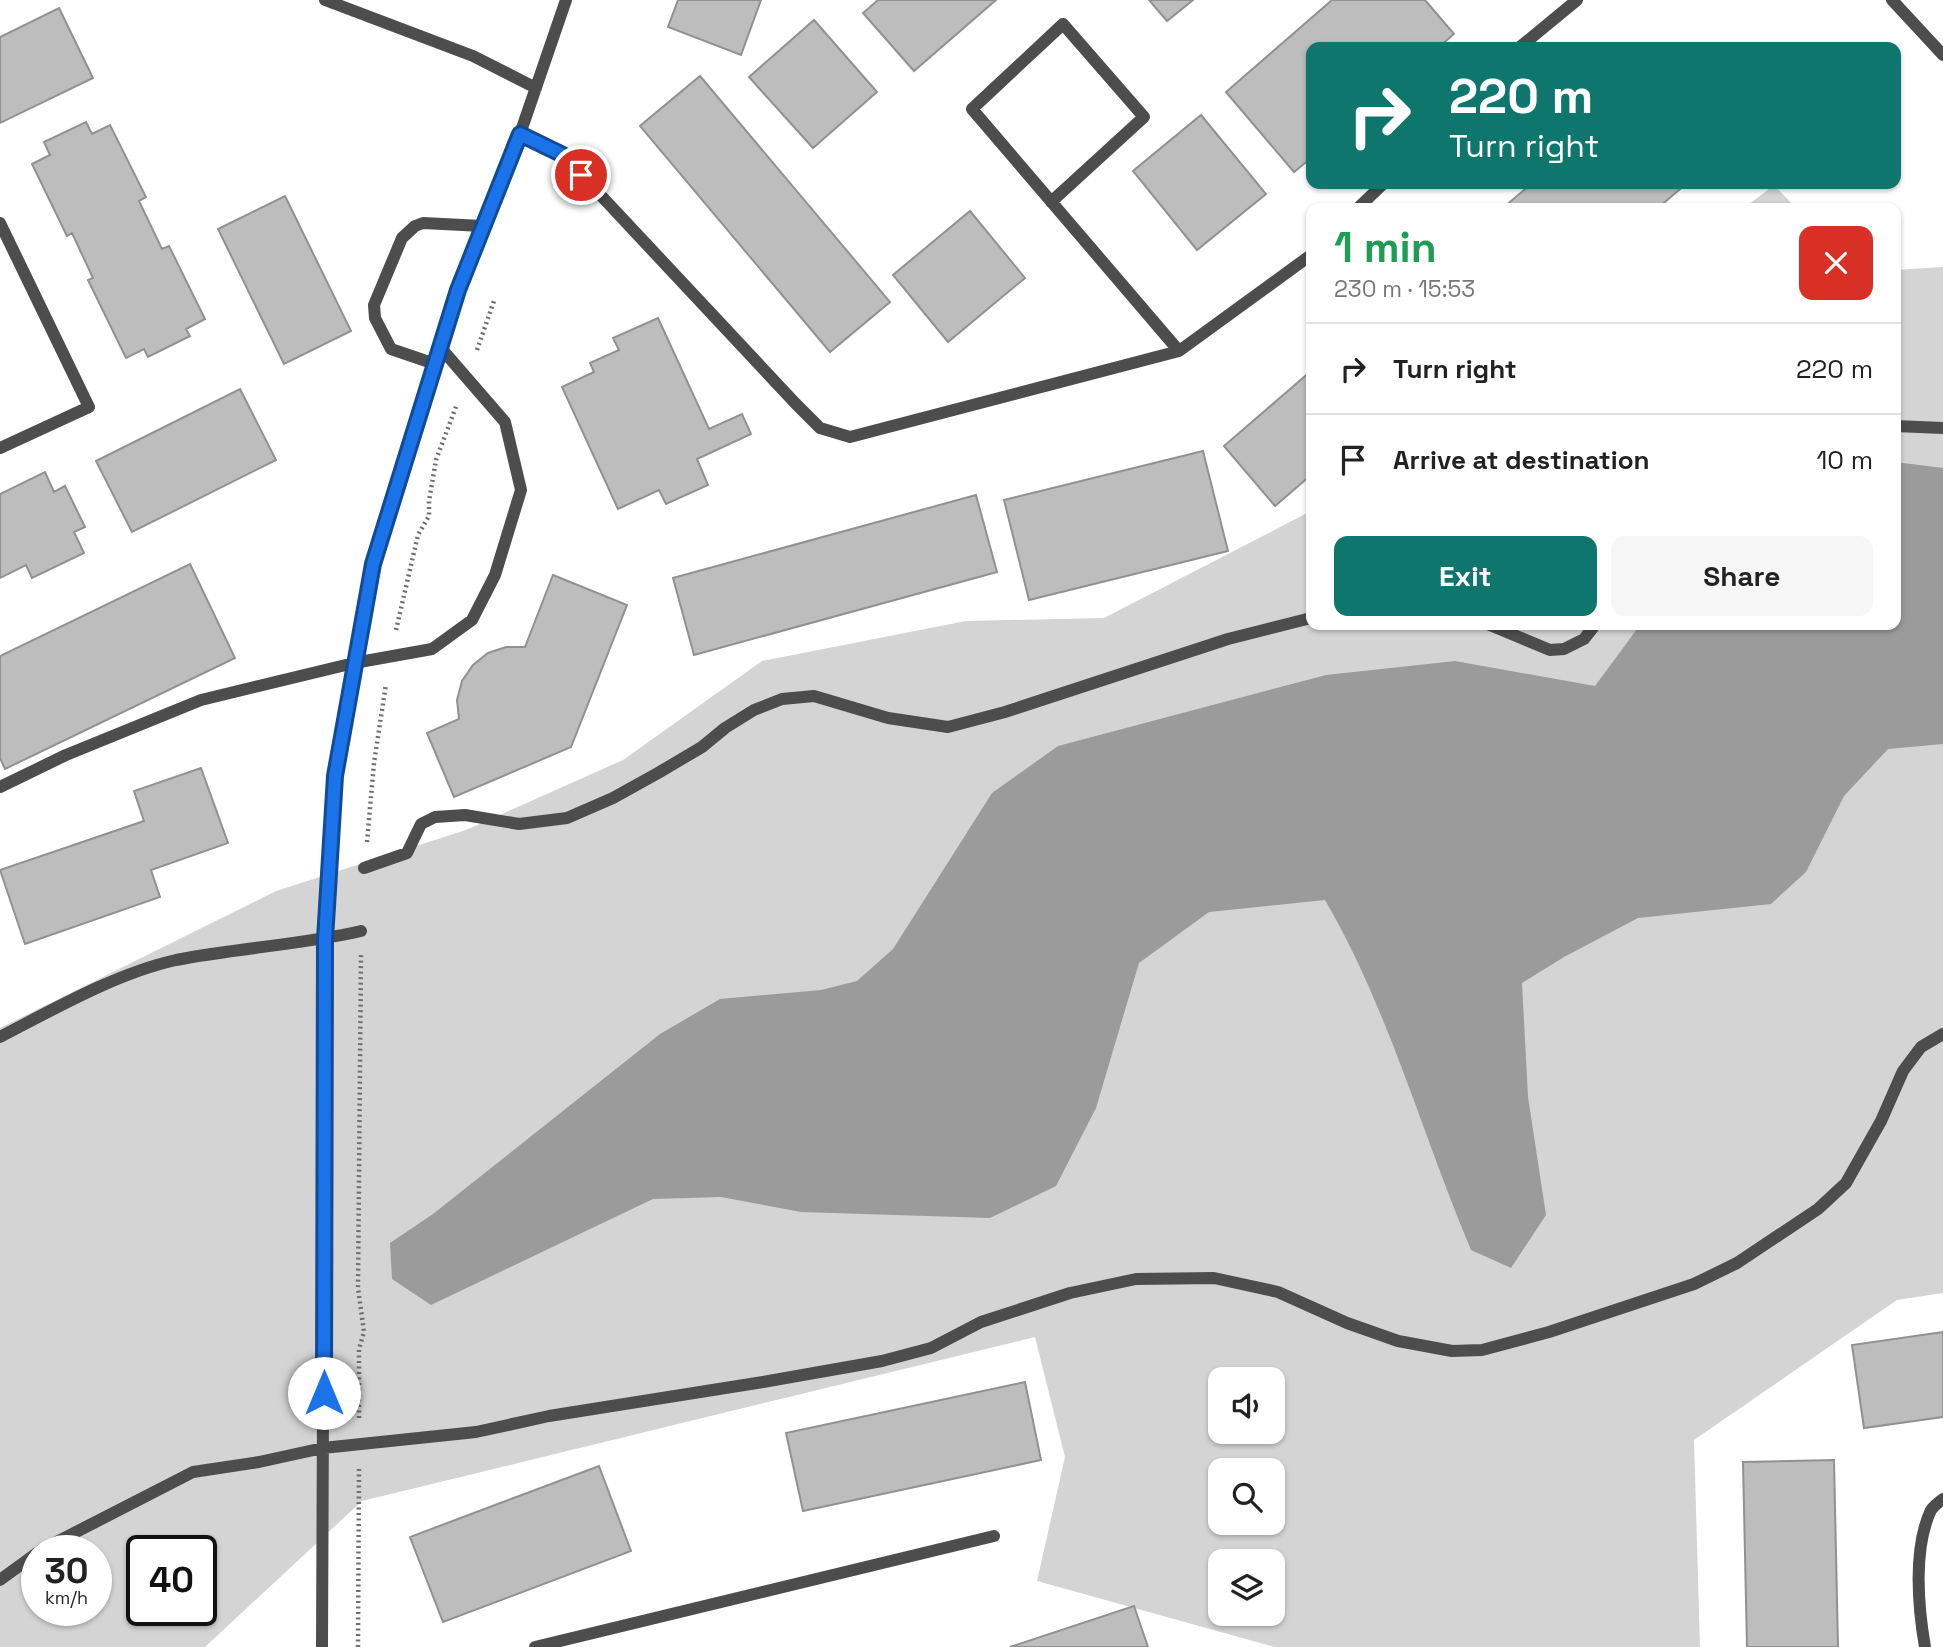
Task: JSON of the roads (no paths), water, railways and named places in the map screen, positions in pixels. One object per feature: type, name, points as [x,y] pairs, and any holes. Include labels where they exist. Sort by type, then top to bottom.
[{"type":"street","points":[[325,0],[473,56],[536,88]]},
{"type":"street","points":[[322,1647],[325,939],[335,776],[373,564],[440,347],[482,226],[520,134],[566,0]]},
{"type":"street","points":[[1526,42],[1577,0]]},
{"type":"street","points":[[1892,0],[1943,55]]},
{"type":"street","points":[[1051,202],[1144,117],[1063,24],[972,109],[1051,202],[1179,351]]},
{"type":"street","points":[[520,134],[563,155],[820,428],[850,437],[1179,351],[1306,260]]},
{"type":"street","points":[[1363,203],[1378,189]]},
{"type":"street","points":[[0,223],[89,407],[0,448]]},
{"type":"street","points":[[435,364],[391,349],[375,318],[373,311],[376,297],[402,238],[415,226],[432,223],[482,226]]},
{"type":"street","points":[[0,788],[66,755],[201,701],[354,663],[432,649],[472,620],[495,575],[521,490],[505,422],[440,347]]},
{"type":"street","points":[[1901,426],[1943,428]]},
{"type":"street","points":[[364,868],[407,853],[421,824],[435,817],[465,815],[519,824],[567,818],[613,798],[702,747],[724,728],[754,710],[782,699],[814,696],[888,718],[948,727],[1005,712],[1228,639],[1306,619]]},
{"type":"street","points":[[1503,630],[1550,650],[1564,649],[1584,639],[1591,630]]},
{"type":"street","points":[[0,1037],[122,978],[175,961],[361,932]]},
{"type":"street","points":[[72,1535],[193,1472],[259,1462],[323,1448],[476,1432],[549,1416],[883,1361],[931,1348],[981,1322],[1070,1293],[1136,1279],[1214,1278],[1278,1292],[1398,1342],[1452,1351],[1482,1350],[1549,1332],[1694,1284],[1737,1264],[1773,1240],[1818,1209],[1846,1183],[1881,1121],[1903,1071],[1921,1047],[1943,1034]]},
{"type":"street","points":[[1925,1647],[1919,1612],[1921,1547],[1932,1508],[1943,1499]]},
{"type":"street","points":[[535,1647],[994,1536]]},
{"type":"street","points":[[0,1580],[21,1565]]}]
